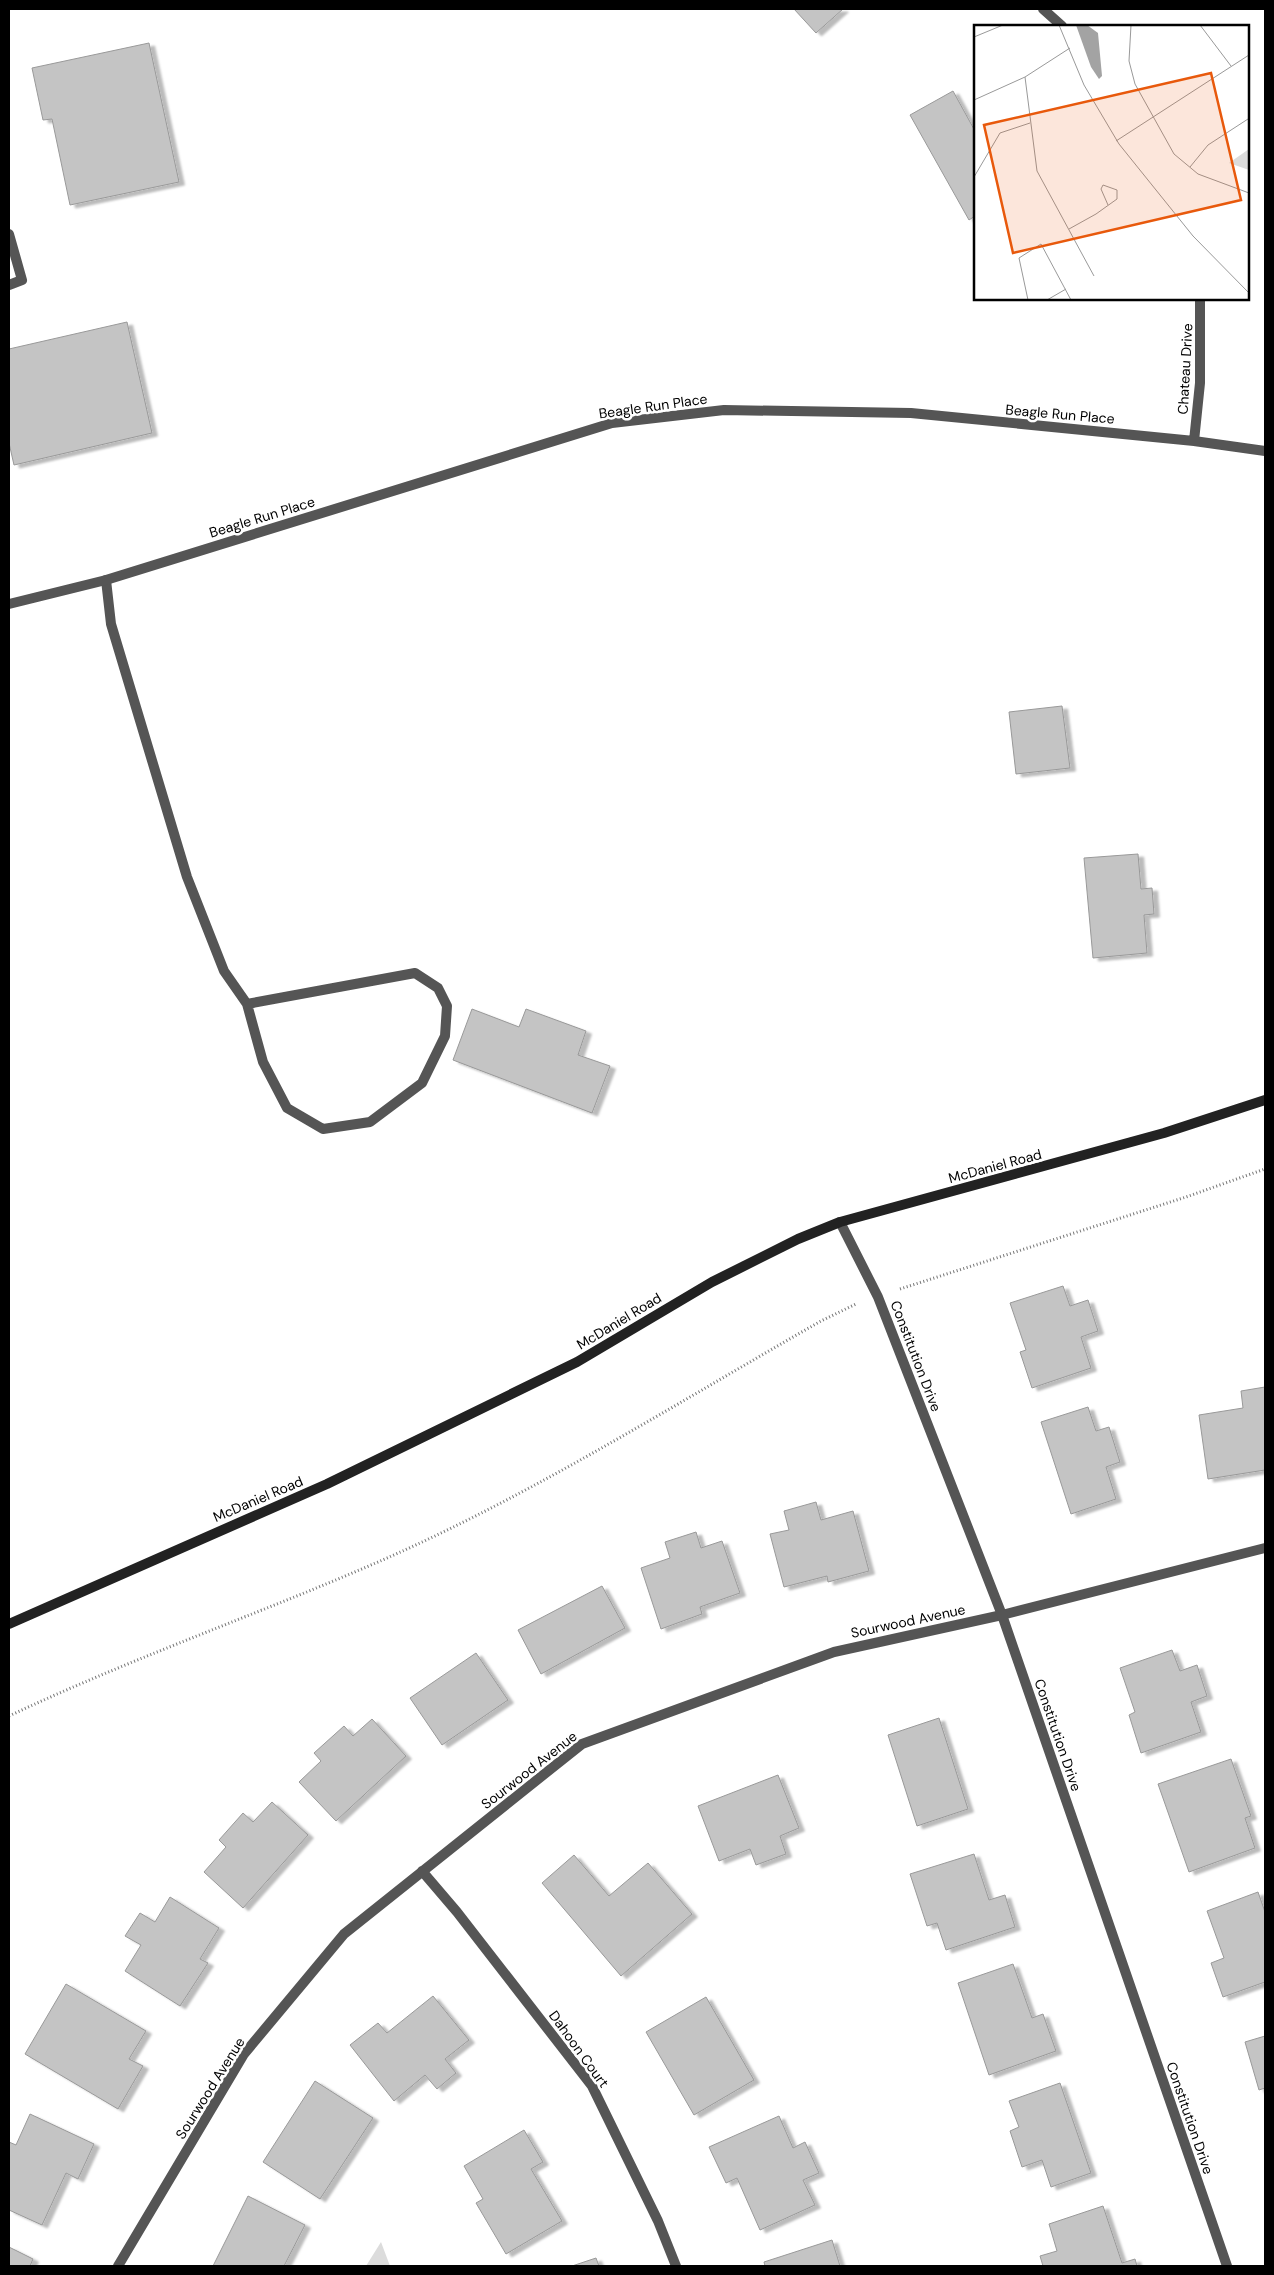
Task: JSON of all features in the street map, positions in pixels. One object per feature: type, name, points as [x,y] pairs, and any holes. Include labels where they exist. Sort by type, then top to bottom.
[{"type":"main road","name":"McDaniel Road","points":[[9,1624],[327,1484],[576,1362],[712,1282],[798,1239],[840,1222],[1164,1134],[1265,1100]]},
{"type":"street","points":[[1042,9],[1061,25]]},
{"type":"street","points":[[9,234],[22,280],[9,284]]},
{"type":"street","name":"Chateau Drive","points":[[1194,441],[1200,383],[1200,300]]},
{"type":"street","name":"Beagle Run Place","points":[[9,604],[106,580],[612,423],[724,410],[892,412],[1194,441],[1265,450]]},
{"type":"street","points":[[106,580],[111,624],[187,877],[224,971],[247,1004],[263,1062],[287,1108],[322,1129],[370,1122],[422,1083],[445,1036],[448,1006],[438,988],[415,972],[247,1004]]},
{"type":"street","name":"Constitution Drive","points":[[840,1222],[878,1297],[1002,1614],[1227,2266]]},
{"type":"street","name":"Sourwood Avenue","points":[[118,2266],[244,2054],[344,1934],[582,1744],[834,1652],[1002,1614],[1265,1548]]},
{"type":"street","name":"Dahoon Court","points":[[422,1871],[457,1912],[592,2086],[658,2221],[676,2266]]},
{"type":"path","points":[[9,1716],[85,1682],[378,1562],[493,1505],[597,1450],[845,1308],[1186,1197],[1265,1169]]},
{"type":"shaded area","points":[[381,2242],[390,2266],[366,2266]]},
{"type":"building","points":[[794,9],[843,9],[816,33]]},
{"type":"building","points":[[149,43],[179,182],[70,205],[52,119],[43,120],[32,68]]},
{"type":"building","points":[[953,91],[974,129],[974,217],[969,220],[910,115]]},
{"type":"building","points":[[127,322],[152,433],[14,465],[9,443],[9,349]]},
{"type":"building","points":[[1062,706],[1070,768],[1016,774],[1009,712]]},
{"type":"building","points":[[1138,854],[1141,889],[1152,888],[1154,914],[1144,915],[1147,953],[1093,958],[1084,858]]},
{"type":"building","points":[[472,1009],[519,1027],[526,1009],[586,1031],[578,1055],[610,1066],[592,1113],[453,1060]]},
{"type":"building","points":[[1063,1286],[1070,1306],[1088,1300],[1098,1331],[1081,1337],[1091,1368],[1032,1388],[1020,1352],[1026,1350],[1010,1303]]},
{"type":"building","points":[[1265,1387],[1265,1470],[1208,1479],[1199,1415],[1243,1408],[1241,1391]]},
{"type":"building","points":[[1088,1407],[1096,1431],[1109,1427],[1120,1462],[1106,1467],[1116,1499],[1071,1514],[1041,1422]]},
{"type":"building","points":[[816,1502],[821,1520],[853,1511],[869,1571],[828,1582],[827,1576],[784,1587],[770,1534],[789,1530],[784,1511]]},
{"type":"building","points":[[696,1532],[701,1548],[722,1541],[740,1593],[700,1607],[702,1614],[661,1629],[641,1568],[670,1558],[665,1542]]},
{"type":"building","points":[[602,1586],[625,1628],[541,1674],[518,1630]]},
{"type":"building","points":[[1172,1650],[1180,1671],[1197,1665],[1207,1696],[1191,1702],[1201,1732],[1141,1753],[1129,1715],[1135,1712],[1120,1668]]},
{"type":"building","points":[[476,1653],[508,1700],[442,1745],[410,1698]]},
{"type":"building","points":[[939,1718],[968,1809],[917,1826],[888,1735]]},
{"type":"building","points":[[372,1719],[406,1756],[336,1821],[299,1782],[321,1761],[314,1753],[344,1726],[353,1736]]},
{"type":"building","points":[[1231,1759],[1251,1816],[1245,1818],[1255,1848],[1189,1872],[1158,1784]]},
{"type":"building","points":[[778,1775],[799,1828],[780,1836],[786,1854],[756,1865],[750,1849],[719,1861],[698,1806]]},
{"type":"building","points":[[272,1802],[308,1835],[243,1908],[204,1872],[226,1847],[219,1840],[243,1813],[253,1822]]},
{"type":"building","points":[[974,1854],[989,1900],[1005,1895],[1015,1927],[946,1950],[937,1923],[927,1926],[910,1874]]},
{"type":"building","points":[[574,1855],[609,1896],[648,1863],[692,1914],[621,1976],[542,1883]]},
{"type":"building","points":[[1258,1892],[1265,1912],[1265,1982],[1223,1997],[1211,1963],[1224,1958],[1207,1911]]},
{"type":"building","points":[[170,1897],[219,1928],[200,1959],[208,1963],[180,2006],[125,1971],[141,1945],[125,1936],[140,1913],[155,1922]]},
{"type":"building","points":[[1013,1964],[1032,2018],[1043,2014],[1056,2051],[989,2075],[958,1983]]},
{"type":"building","points":[[66,1984],[146,2031],[129,2059],[143,2066],[118,2109],[25,2054]]},
{"type":"building","points":[[433,1996],[469,2040],[445,2059],[456,2073],[437,2089],[425,2075],[394,2101],[350,2045],[378,2023],[387,2033]]},
{"type":"building","points":[[706,1997],[754,2080],[694,2115],[646,2032]]},
{"type":"building","points":[[1265,2036],[1265,2088],[1259,2090],[1245,2042]]},
{"type":"building","points":[[315,2081],[373,2118],[320,2199],[263,2162]]},
{"type":"building","points":[[1060,2083],[1091,2173],[1051,2187],[1042,2160],[1022,2167],[1010,2131],[1019,2127],[1009,2101]]},
{"type":"building","points":[[30,2114],[94,2144],[78,2179],[66,2173],[42,2225],[9,2210],[9,2142],[16,2145]]},
{"type":"building","points":[[779,2116],[793,2148],[805,2142],[819,2173],[803,2180],[815,2205],[760,2230],[737,2178],[726,2183],[709,2147]]},
{"type":"building","points":[[524,2130],[543,2162],[531,2169],[562,2221],[506,2254],[476,2203],[483,2199],[464,2166]]},
{"type":"building","points":[[248,2196],[305,2225],[284,2266],[213,2266]]},
{"type":"building","points":[[1103,2206],[1122,2263],[1135,2259],[1137,2266],[1043,2266],[1040,2256],[1057,2251],[1049,2224]]},
{"type":"building","points":[[832,2240],[840,2266],[765,2266],[764,2262]]},
{"type":"building","points":[[9,2247],[33,2259],[30,2266],[9,2266]]},
{"type":"building","points":[[596,2258],[599,2266],[572,2266]]}]
